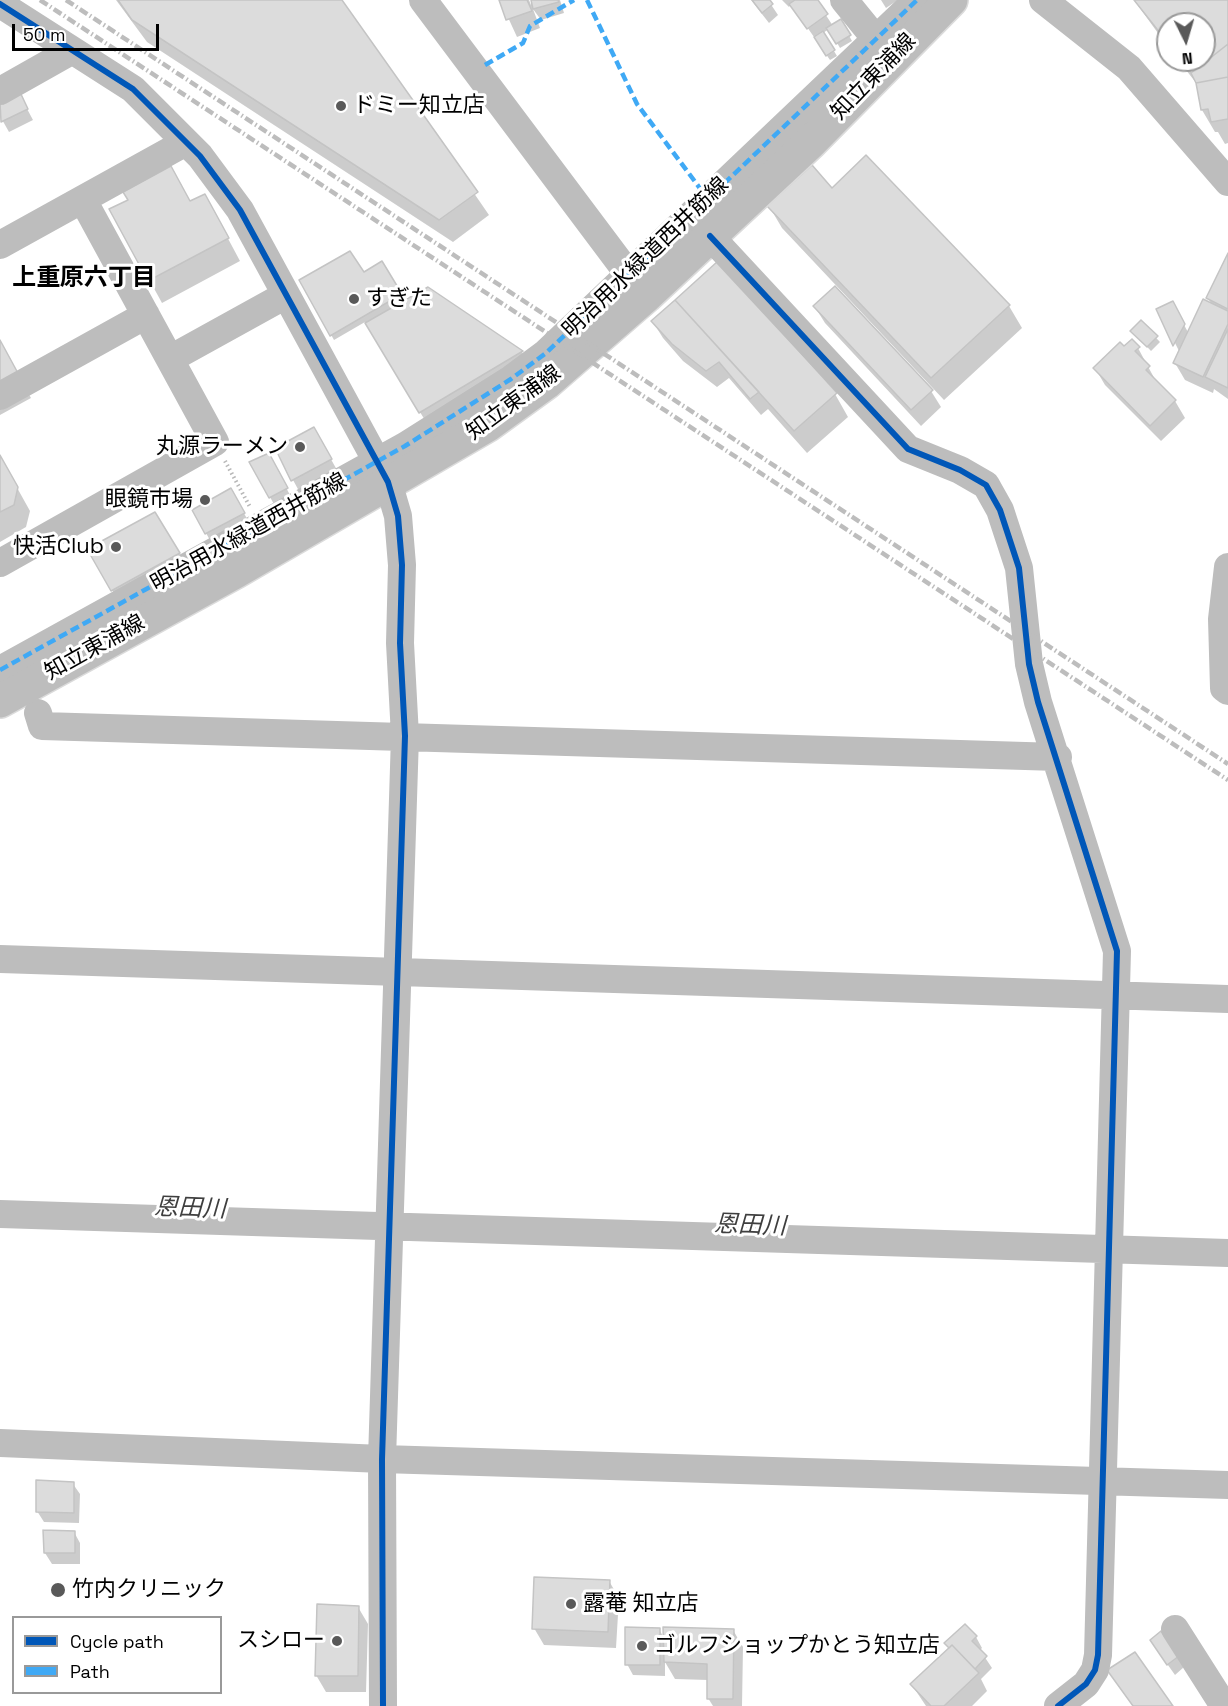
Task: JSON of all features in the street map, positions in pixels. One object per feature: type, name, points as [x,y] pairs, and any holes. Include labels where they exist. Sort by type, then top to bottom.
[{"type":"main road","name":"知立東浦線","points":[[0,701],[237,571],[382,472],[497,418],[546,383],[638,285],[710,236],[810,142],[884,49],[951,0]]},
{"type":"street","points":[[423,0],[638,285]]},
{"type":"street","points":[[844,0],[884,49]]},
{"type":"street","name":"明治用水緑道西井筋線","points":[[638,285],[884,49],[917,0]]},
{"type":"street","points":[[1043,0],[1129,68],[1228,182]]},
{"type":"street","points":[[0,4],[133,89],[186,142],[240,210],[284,296],[382,472],[398,516],[402,566],[400,643],[405,736],[382,1459],[382,1706]]},
{"type":"street","points":[[0,91],[71,51]]},
{"type":"street","points":[[0,245],[186,142]]},
{"type":"street","points":[[0,563],[215,442],[83,200]]},
{"type":"street","points":[[710,236],[908,449],[960,470],[986,485],[1000,510],[1019,568],[1029,664],[1117,951],[1098,1655],[1095,1670],[1086,1684],[1058,1706]]},
{"type":"street","points":[[170,359],[284,296]]},
{"type":"street","points":[[0,396],[146,315]]},
{"type":"street","name":"明治用水緑道西井筋線","points":[[0,670],[261,526],[382,472]]},
{"type":"street","points":[[1228,567],[1222,619],[1224,688],[1228,691]]},
{"type":"street","points":[[38,713],[42,726],[1058,758]]},
{"type":"street","points":[[0,959],[1228,999]]},
{"type":"street","points":[[0,1214],[1228,1253]]},
{"type":"street","points":[[0,1443],[382,1459],[1228,1485]]},
{"type":"street","points":[[1175,1629],[1224,1706]]},
{"type":"path","points":[[215,442],[261,526]]},
{"type":"building","name":"ドミー知立店","points":[[118,0],[342,0],[478,192],[439,220],[132,20]]},
{"type":"building","points":[[499,0],[527,0],[532,11],[506,20]]},
{"type":"building","points":[[531,0],[558,0],[559,2],[533,9]]},
{"type":"building","points":[[752,0],[770,0],[773,4],[762,13]]},
{"type":"building","points":[[795,0],[818,0],[828,14],[807,29],[789,4]]},
{"type":"building","points":[[1134,0],[1228,0],[1228,44],[1216,53],[1216,12],[1156,12],[1156,28]]},
{"type":"building","points":[[841,19],[851,35],[836,44],[826,28]]},
{"type":"building","points":[[823,31],[835,50],[826,56],[814,37]]},
{"type":"building","points":[[1228,44],[1228,77],[1196,83],[1192,72],[1216,72],[1216,53]]},
{"type":"building","points":[[1228,77],[1228,119],[1211,122],[1208,109],[1201,110],[1196,83]]},
{"type":"building","points":[[20,92],[28,109],[1,122],[0,102]]},
{"type":"building","points":[[866,155],[1010,305],[931,378],[767,206],[812,165],[832,188]]},
{"type":"building","points":[[171,166],[190,201],[205,194],[229,238],[148,281],[109,209],[128,200],[123,192]]},
{"type":"building","points":[[350,251],[364,272],[382,261],[402,294],[330,336],[299,280]]},
{"type":"building","points":[[1228,253],[1228,309],[1206,298]]},
{"type":"building","points":[[718,261],[837,393],[794,431],[675,300]]},
{"type":"building","points":[[835,286],[933,390],[911,410],[813,306]]},
{"type":"building","points":[[428,287],[523,351],[419,413],[365,323]]},
{"type":"building","points":[[1203,299],[1228,311],[1228,324],[1203,377],[1173,363]]},
{"type":"building","points":[[675,300],[759,392],[750,399],[719,362],[706,371],[672,344],[651,321]]},
{"type":"building","points":[[1173,301],[1185,324],[1173,346],[1156,309]]},
{"type":"building","points":[[1141,320],[1158,336],[1147,347],[1130,331]]},
{"type":"building","points":[[1228,329],[1228,388],[1205,377]]},
{"type":"building","points":[[1132,339],[1140,347],[1135,351],[1150,366],[1146,370],[1176,400],[1150,426],[1093,368],[1120,342],[1124,346]]},
{"type":"building","points":[[0,340],[19,375],[0,386]]},
{"type":"building","points":[[314,427],[332,459],[291,481],[275,448]]},
{"type":"building","points":[[269,453],[288,488],[269,498],[249,462]]},
{"type":"building","points":[[0,455],[18,487],[14,505],[0,512]]},
{"type":"building","points":[[231,488],[245,513],[205,534],[192,510]]},
{"type":"building","points":[[155,512],[180,553],[111,591],[87,549]]},
{"type":"building","points":[[36,1480],[74,1482],[74,1513],[36,1512]]},
{"type":"building","points":[[43,1530],[75,1531],[75,1553],[44,1553]]},
{"type":"building","name":"露菴 知立店","points":[[534,1577],[610,1580],[608,1632],[532,1629]]},
{"type":"building","name":"スシロー","points":[[317,1604],[359,1606],[358,1676],[315,1676]]},
{"type":"building","points":[[965,1624],[977,1636],[972,1641],[987,1656],[975,1669],[952,1645],[949,1648],[944,1643]]},
{"type":"building","name":"ゴルフショップかとう知立店","points":[[625,1627],[660,1628],[660,1665],[625,1665]]},
{"type":"building","points":[[663,1627],[734,1629],[733,1699],[707,1699],[707,1664],[664,1662]]},
{"type":"building","points":[[1161,1631],[1179,1656],[1167,1665],[1150,1640]]},
{"type":"building","points":[[952,1645],[979,1673],[944,1706],[931,1706],[910,1684]]},
{"type":"building","points":[[1135,1652],[1173,1706],[1133,1706],[1107,1670]]},
{"type":"railway","points":[[40,0],[1228,780]]},
{"type":"railway","points":[[66,0],[1228,764]]},
{"type":"marked path","points":[[485,65],[523,43],[530,26],[574,0]]},
{"type":"marked path","points":[[587,0],[637,104],[708,199]]},
{"type":"marked path","points":[[0,670],[405,446],[511,379],[546,353],[917,0]]},
{"type":"cycle path","points":[[0,4],[133,89],[200,156],[240,210],[388,482],[398,516],[402,565],[400,643],[405,736],[382,1459],[383,1706]]},
{"type":"cycle path","points":[[710,236],[908,449],[960,470],[986,485],[1000,510],[1019,568],[1029,664],[1038,702],[1117,951],[1098,1655],[1095,1670],[1086,1684],[1058,1706]]},
{"type":"place","name":"ドミー知立店","points":[[341,106]]},
{"type":"place","name":"すぎた","points":[[354,299]]},
{"type":"place","name":"丸源ラーメン","points":[[300,447]]},
{"type":"place","name":"眼鏡市場","points":[[205,500]]},
{"type":"place","name":"快活Club","points":[[116,547]]},
{"type":"place","name":"竹内クリニック","points":[[58,1590]]},
{"type":"place","name":"露菴 知立店","points":[[571,1604]]},
{"type":"place","name":"スシロー","points":[[337,1641]]},
{"type":"place","name":"ゴルフショップかとう知立店","points":[[642,1646]]},
{"type":"district","name":"上重原六丁目","points":[[84,278]]},
{"type":"water label","name":"恩田川","points":[[190,1209]]},
{"type":"water label","name":"恩田川","points":[[750,1226]]}]
